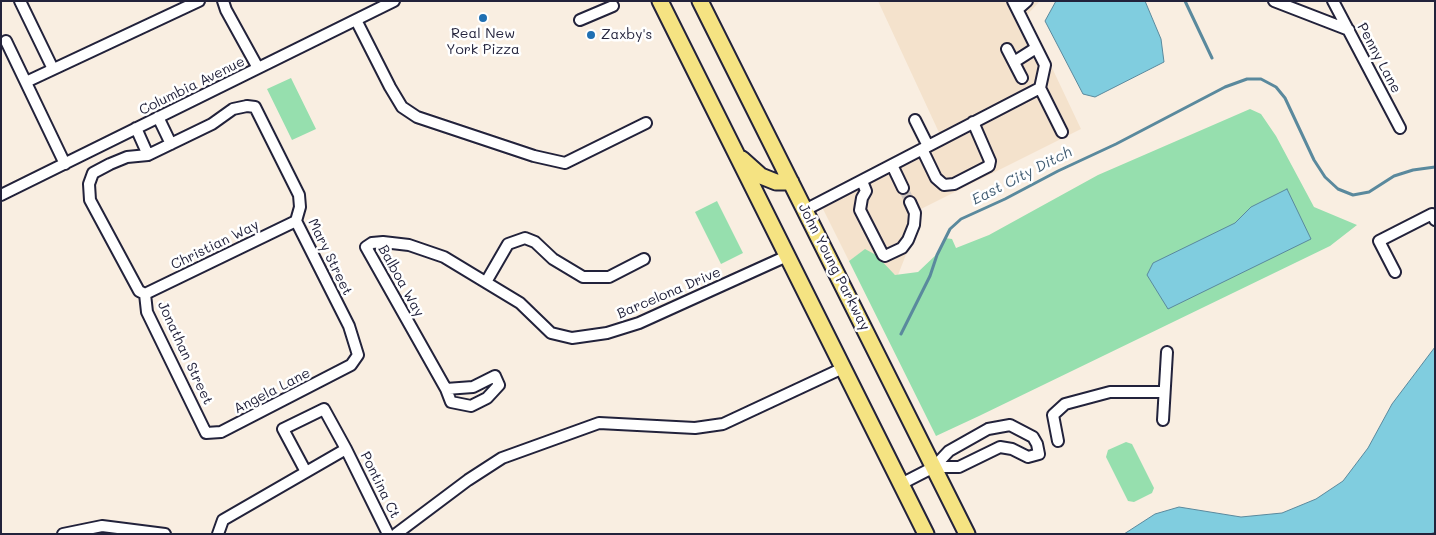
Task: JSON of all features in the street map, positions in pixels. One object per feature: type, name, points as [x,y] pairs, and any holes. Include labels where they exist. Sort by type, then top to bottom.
[{"type":"highway","points":[[660,1],[926,534]]},
{"type":"highway","name":"John Young Parkway","points":[[700,1],[967,534]]},
{"type":"highway","points":[[735,153],[761,176],[776,182],[791,182]]},
{"type":"street","points":[[20,1],[52,69]]},
{"type":"street","points":[[26,82],[198,1]]},
{"type":"street","points":[[223,1],[226,10],[258,68]]},
{"type":"street","name":"Columbia Avenue","points":[[1,195],[394,1]]},
{"type":"street","points":[[1028,1],[1016,5],[1045,66],[1040,88],[1062,132]]},
{"type":"street","points":[[1274,1],[1349,30]]},
{"type":"street","name":"Penny Lane","points":[[1333,1],[1400,128]]},
{"type":"street","points":[[580,20],[613,6]]},
{"type":"street","points":[[356,20],[402,107],[417,117],[534,156],[565,163],[646,123]]},
{"type":"street","points":[[6,42],[65,164]]},
{"type":"street","points":[[1014,62],[1036,48]]},
{"type":"street","points":[[1007,49],[1022,78]]},
{"type":"street","points":[[805,210],[1040,88]]},
{"type":"street","name":"Mary Street","points":[[170,144],[212,124],[233,109],[247,106],[254,107],[299,195],[300,207],[296,221],[349,326],[358,355],[351,366]]},
{"type":"street","points":[[136,128],[148,155],[170,144],[158,117]]},
{"type":"street","points":[[916,120],[936,178],[944,185],[954,184],[989,166],[990,161],[973,122]]},
{"type":"street","name":"Jonathan Street","points":[[148,155],[127,157],[93,174],[89,184],[90,200],[139,292],[145,294],[147,312],[205,429]]},
{"type":"street","points":[[892,165],[903,188]]},
{"type":"street","points":[[862,181],[866,191],[862,198],[860,210],[885,256],[902,248],[908,240],[914,225],[916,212],[910,202]]},
{"type":"street","points":[[1395,272],[1379,240],[1432,214],[1435,220]]},
{"type":"street","name":"Christian Way","points":[[145,294],[296,221]]},
{"type":"street","points":[[486,282],[508,244],[525,238],[535,242],[553,258],[583,277],[609,277],[644,259]]},
{"type":"street","name":"Balboa Way","points":[[446,389],[366,247],[372,243],[383,242],[408,246],[444,257],[486,282]]},
{"type":"street","name":"Barcelona Drive","points":[[486,282],[520,304],[551,333],[572,338],[606,333],[639,323],[786,256]]},
{"type":"street","points":[[1163,420],[1167,352]]},
{"type":"street","name":"Angela Lane","points":[[205,429],[206,433],[221,432],[351,366]]},
{"type":"street","points":[[396,534],[468,480],[502,458],[599,424],[695,428],[723,424],[843,368]]},
{"type":"street","points":[[495,376],[499,385],[487,398],[471,406],[451,402],[446,389],[473,388],[495,376]]},
{"type":"street","points":[[1058,441],[1054,415],[1065,404],[1110,392],[1164,392]]},
{"type":"street","name":"Pontina Ct","points":[[306,472],[283,429],[324,409],[388,534]]},
{"type":"street","points":[[901,484],[934,467],[949,451],[988,429],[1010,425],[1033,437],[1038,444],[1039,454],[1028,457],[1000,447],[959,468],[934,467]]},
{"type":"street","points":[[218,534],[223,520],[346,449]]},
{"type":"street","points":[[63,534],[102,526],[165,534]]},
{"type":"shaded area","points":[[878,1],[1040,1],[1027,15],[1081,129],[921,209],[898,275],[895,275],[865,250],[849,261],[820,203],[942,139]]},
{"type":"green space","points":[[291,78],[316,129],[292,140],[267,89]]},
{"type":"green space","points":[[1250,109],[1261,114],[1276,136],[1314,207],[1357,225],[1330,246],[936,436],[849,261],[865,249],[876,255],[895,275],[918,272],[938,253],[945,238],[952,239],[956,248],[989,235],[1098,175]]},
{"type":"green space","points":[[717,201],[743,253],[721,264],[695,212]]},
{"type":"green space","points":[[1126,442],[1132,444],[1154,488],[1152,493],[1134,502],[1128,501],[1106,457],[1108,450]]},
{"type":"water","points":[[1056,1],[1145,1],[1161,39],[1164,62],[1095,97],[1083,94],[1045,21]]},
{"type":"water","points":[[1287,189],[1311,239],[1168,309],[1147,275],[1153,263],[1235,223],[1251,207]]},
{"type":"water","points":[[1435,347],[1435,532],[1430,534],[1124,534],[1155,514],[1179,507],[1241,517],[1282,513],[1316,499],[1343,481],[1368,448],[1392,404]]},
{"type":"waterway","name":"East City Ditch","points":[[1185,1],[1212,58]]},
{"type":"waterway","name":"East City Ditch","points":[[901,334],[930,276],[937,255],[950,229],[961,219],[1116,144],[1225,87],[1247,79],[1261,79],[1276,87],[1285,98],[1314,160],[1325,177],[1338,189],[1353,195],[1369,192],[1394,176],[1413,170],[1435,167]]},
{"type":"tunnel","points":[[903,188],[910,202]]},
{"type":"place","name":"Real New York Pizza","points":[[483,18]]},
{"type":"place","name":"Zaxby's","points":[[591,35]]}]
